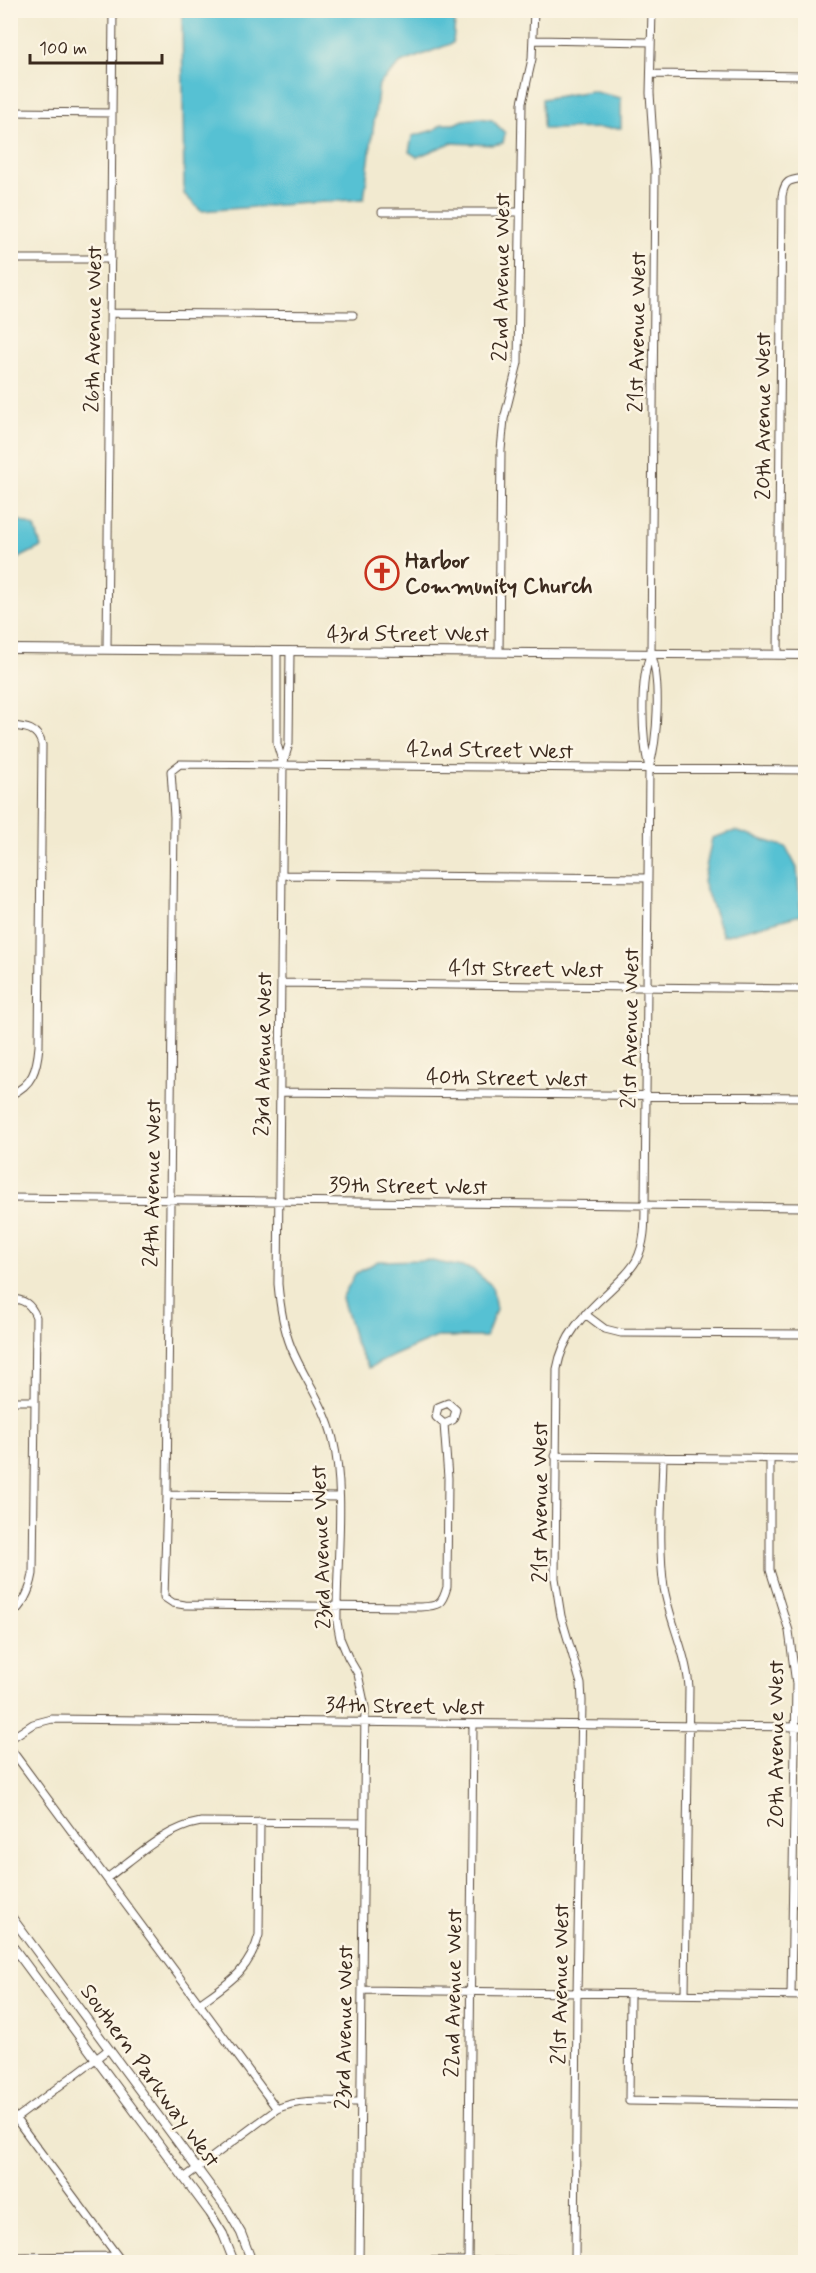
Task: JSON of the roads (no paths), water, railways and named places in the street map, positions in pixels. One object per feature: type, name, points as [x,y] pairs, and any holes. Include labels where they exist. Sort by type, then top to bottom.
[{"type":"street","name":"26th Avenue West","points":[[107,648],[113,10]]},
{"type":"street","name":"22nd Avenue West","points":[[499,652],[501,450],[504,419],[518,363],[522,103],[532,59],[534,10]]},
{"type":"street","name":"21st Avenue West","points":[[649,768],[656,748],[656,668],[651,653],[655,171],[651,10]]},
{"type":"street","points":[[534,40],[651,42]]},
{"type":"street","points":[[651,74],[806,76]]},
{"type":"street","points":[[10,112],[112,112]]},
{"type":"street","name":"20th Avenue West","points":[[778,654],[782,195],[784,186],[790,180],[806,178]]},
{"type":"street","points":[[382,212],[520,212]]},
{"type":"street","points":[[10,260],[111,260]]},
{"type":"street","points":[[110,314],[353,315]]},
{"type":"street","name":"43rd Street West","points":[[10,649],[806,655]]},
{"type":"street","name":"23rd Avenue West","points":[[277,651],[277,744],[283,764]]},
{"type":"street","name":"23rd Avenue West","points":[[290,651],[289,744],[283,764],[278,1284],[283,1321],[291,1347],[321,1404],[329,1424],[336,1455],[337,1622],[340,1638],[362,1685],[365,1722],[359,2261]]},
{"type":"street","name":"21st Avenue West","points":[[575,2262],[581,1684],[564,1630],[555,1578],[558,1362],[563,1346],[573,1328],[625,1276],[635,1263],[642,1242],[645,1205],[649,768],[644,747],[644,668],[651,653]]},
{"type":"street","points":[[10,726],[29,727],[35,732],[42,745],[39,1046],[34,1075],[27,1084],[10,1095]]},
{"type":"street","name":"42nd Street West","points":[[175,768],[180,764],[283,764],[806,770]]},
{"type":"street","name":"24th Avenue West","points":[[175,768],[170,775],[174,817],[167,1495],[162,1589],[166,1600],[185,1605],[337,1606]]},
{"type":"street","points":[[282,874],[648,878]]},
{"type":"street","name":"41st Street West","points":[[281,983],[806,989]]},
{"type":"street","name":"40th Street West","points":[[280,1092],[806,1098]]},
{"type":"street","name":"39th Street West","points":[[10,1198],[806,1207]]},
{"type":"street","points":[[10,1299],[19,1299],[31,1306],[36,1317],[33,1574],[28,1594],[10,1616]]},
{"type":"street","points":[[585,1314],[605,1329],[621,1333],[806,1334]]},
{"type":"street","points":[[10,1401],[36,1401]]},
{"type":"street","points":[[337,1606],[420,1607],[440,1604],[443,1601],[447,1587],[448,1478],[444,1424]]},
{"type":"street","points":[[555,1456],[806,1459]]},
{"type":"street","points":[[663,1457],[662,1569],[671,1617],[682,1644],[687,1668],[685,1994]]},
{"type":"street","name":"20th Avenue West","points":[[770,1458],[770,1570],[793,1647],[796,1684],[791,1996]]},
{"type":"street","points":[[167,1495],[338,1497]]},
{"type":"street","name":"34th Street West","points":[[10,1739],[33,1724],[52,1719],[806,1727]]},
{"type":"street","name":"22nd Avenue West","points":[[468,2262],[473,1724]]},
{"type":"street","points":[[10,1748],[277,2109]]},
{"type":"street","points":[[107,1878],[174,1829],[189,1824],[201,1822],[363,1823]]},
{"type":"street","points":[[199,2004],[238,1976],[246,1966],[256,1945],[259,1935],[260,1822]]},
{"type":"street","name":"Southern Parkway West","points":[[10,1915],[227,2209],[241,2233],[252,2262]]},
{"type":"street","name":"Southern Parkway West","points":[[10,1943],[224,2234],[234,2262]]},
{"type":"street","points":[[362,1990],[806,1996]]},
{"type":"street","points":[[630,1994],[629,2101],[806,2104]]},
{"type":"street","points":[[13,2121],[109,2049]]},
{"type":"street","points":[[184,2178],[277,2109],[299,2102],[360,2102]]},
{"type":"street","points":[[10,2111],[13,2121],[119,2259]]},
{"type":"street","points":[[10,2257],[119,2259]]},
{"type":"street","points":[[359,2261],[575,2262]]},
{"type":"water","points":[[182,10],[456,11],[453,43],[401,63],[379,84],[364,199],[201,211],[184,194]]},
{"type":"water","points":[[591,91],[621,98],[621,128],[543,129],[542,99]]},
{"type":"water","points":[[480,118],[492,120],[505,133],[503,143],[493,145],[451,143],[417,157],[409,152],[412,136],[434,130],[442,124],[454,124]]},
{"type":"water","points":[[11,517],[35,527],[41,547],[11,562]]},
{"type":"water","points":[[735,831],[786,847],[797,868],[801,915],[723,936],[703,882],[712,838]]},
{"type":"water","points":[[427,1260],[472,1269],[492,1286],[496,1309],[486,1337],[437,1337],[369,1368],[356,1345],[342,1298],[355,1274],[378,1261]]},
{"type":"place","name":"Harbor Community Church","points":[[382,573]]}]
